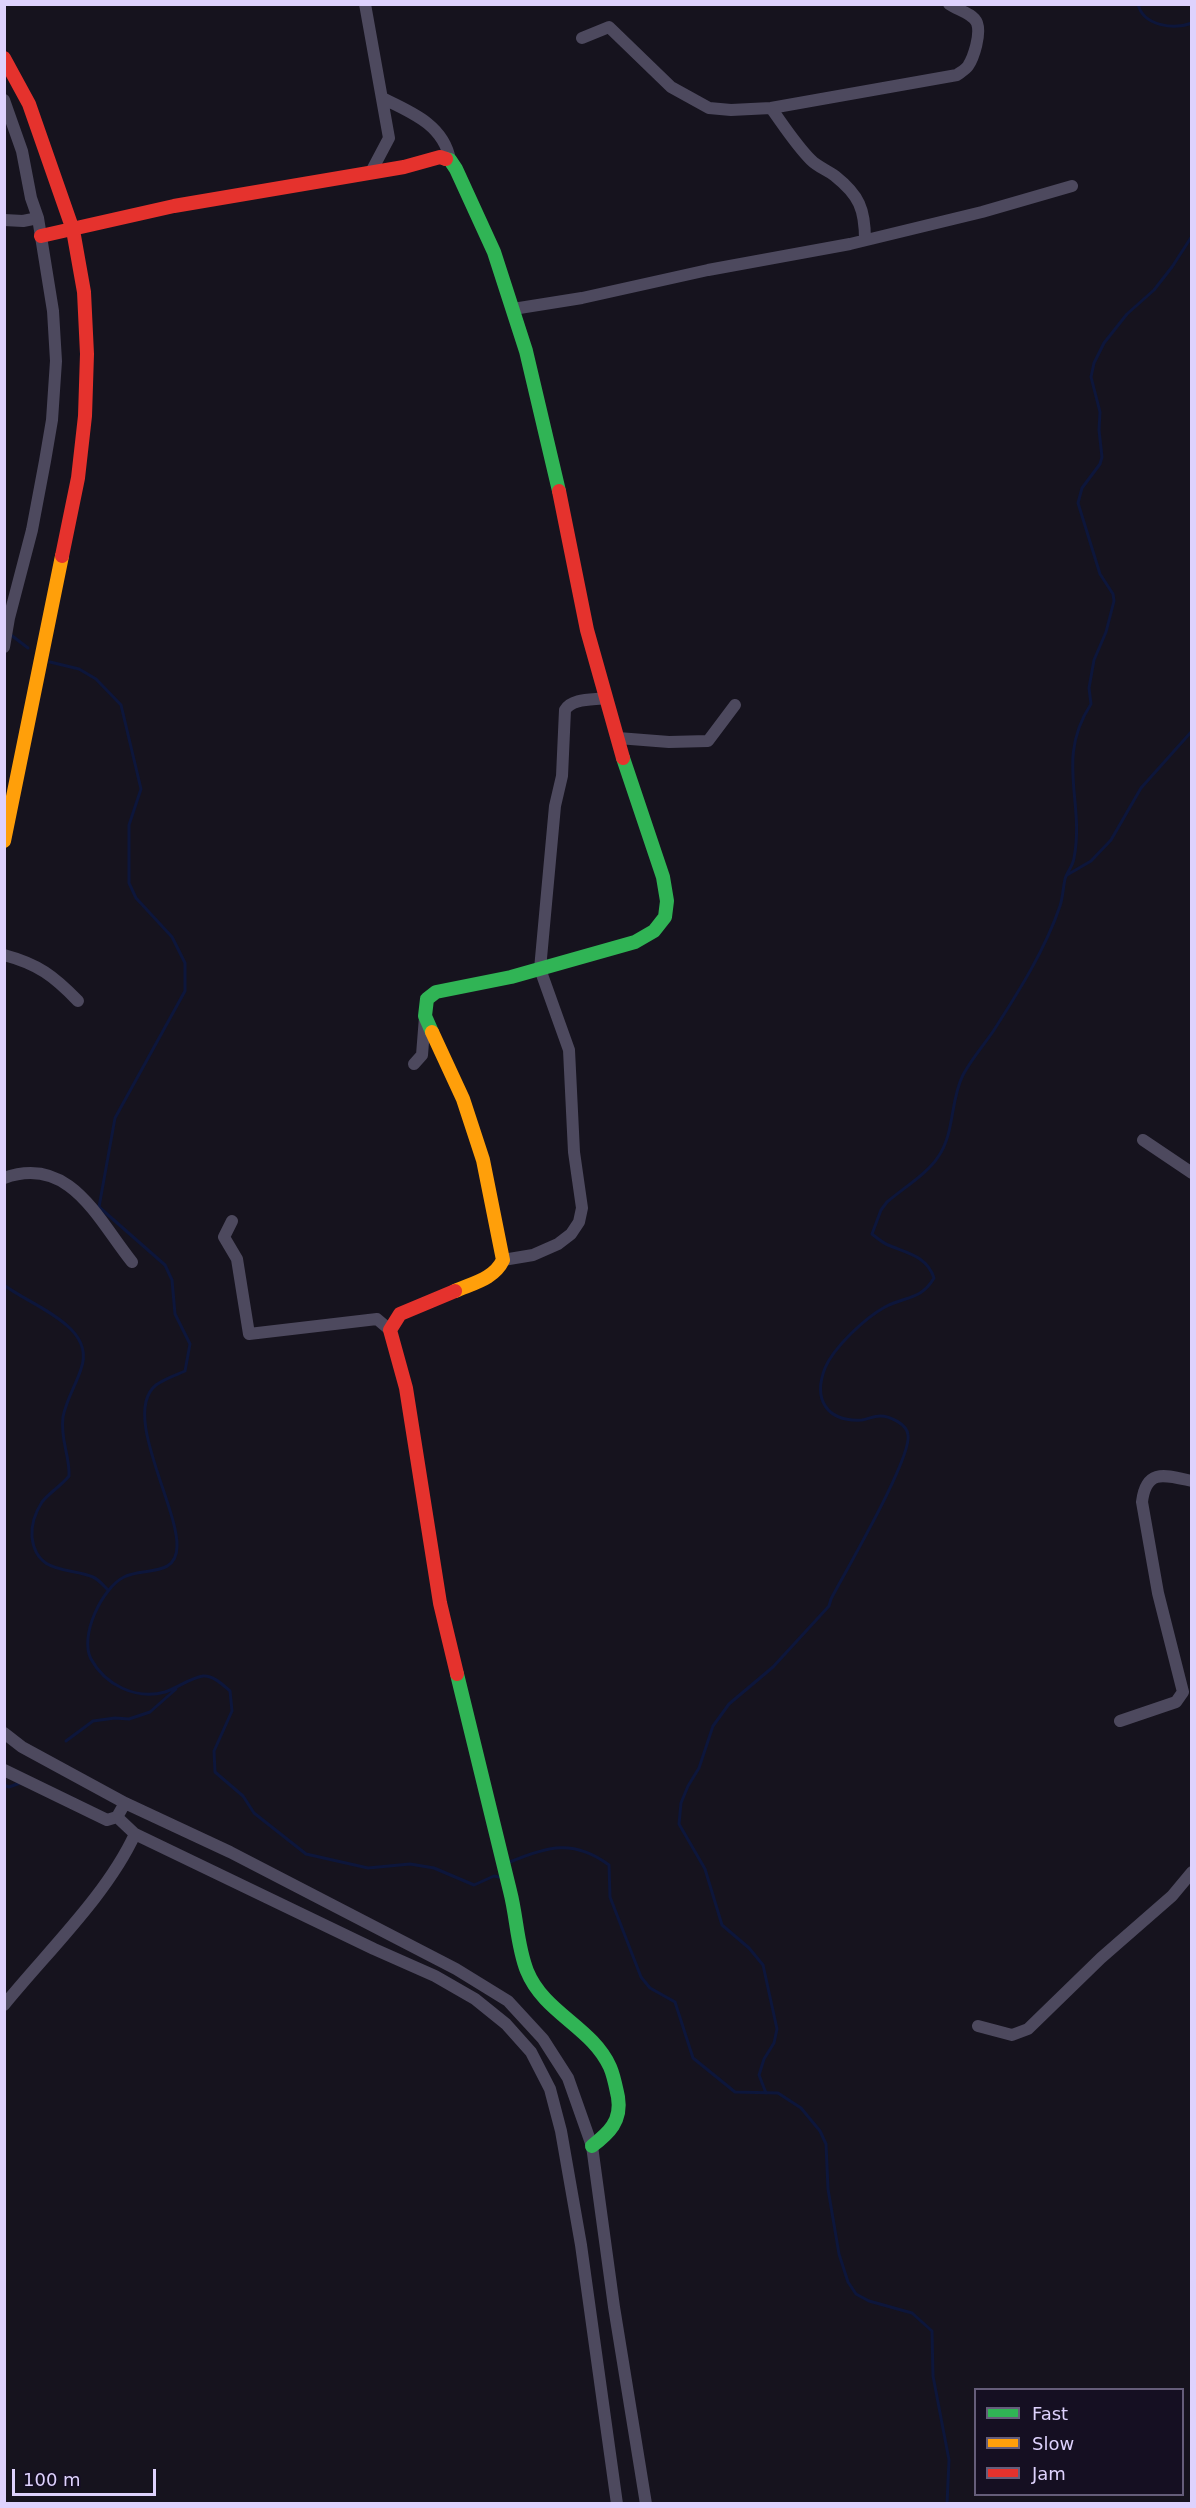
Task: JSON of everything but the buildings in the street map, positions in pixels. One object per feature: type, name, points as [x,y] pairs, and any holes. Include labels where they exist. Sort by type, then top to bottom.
[{"type":"street","points":[[365,4],[389,138],[371,172]]},
{"type":"street","points":[[582,38],[609,27],[671,87],[710,108],[731,110],[771,108],[957,75],[968,67],[974,52],[978,33],[977,24],[972,17],[949,4]]},
{"type":"street","points":[[4,57],[29,104],[74,230],[79,251],[88,335],[84,431],[78,478],[4,841]]},
{"type":"street","points":[[382,98],[421,116],[448,146],[450,160],[494,252],[513,309],[542,414],[586,630],[631,785],[663,877],[667,901],[665,917],[654,931],[635,942],[585,954],[540,969],[436,993],[427,999],[422,1055],[414,1064]]},
{"type":"street","points":[[4,100],[22,151],[31,198],[38,218],[53,311],[56,380],[52,420],[32,530],[4,646]]},
{"type":"street","points":[[771,108],[807,156],[834,175],[858,201],[864,211],[865,240]]},
{"type":"street","points":[[41,236],[174,206],[404,167],[440,157],[450,160]]},
{"type":"street","points":[[513,309],[582,298],[708,270],[865,240],[982,212],[1072,186]]},
{"type":"street","points":[[4,220],[23,221],[38,218]]},
{"type":"street","points":[[503,1260],[533,1255],[558,1244],[571,1233],[579,1222],[582,1208],[574,1152],[569,1050],[540,969],[555,806],[562,776],[565,710],[568,704],[606,698]]},
{"type":"street","points":[[618,738],[708,741],[735,705]]},
{"type":"street","points":[[4,955],[27,961],[47,971],[78,1001]]},
{"type":"street","points":[[390,1330],[400,1314],[491,1276],[499,1269],[503,1260],[483,1160],[463,1099],[425,1016]]},
{"type":"street","points":[[1143,1140],[1191,1173]]},
{"type":"street","points":[[4,1178],[28,1174],[62,1180],[78,1191],[89,1203],[132,1262]]},
{"type":"street","points":[[232,1221],[224,1237],[237,1258],[249,1334],[377,1319],[390,1330],[406,1388],[416,1440],[442,1613],[515,1911],[521,1955],[537,1990],[558,2014],[598,2048],[610,2067],[619,2101],[618,2120],[613,2130],[592,2146]]},
{"type":"street","points":[[1120,1721],[1176,1702],[1183,1692],[1158,1593],[1142,1502],[1144,1487],[1149,1481],[1159,1476],[1171,1475],[1191,1481]]},
{"type":"street","points":[[4,1733],[22,1747],[126,1803],[230,1852],[456,1969],[508,2001],[543,2039],[568,2078],[592,2146],[614,2307],[646,2504]]},
{"type":"street","points":[[4,1770],[107,1820],[117,1817],[126,1803]]},
{"type":"street","points":[[117,1817],[135,1834],[435,1976],[475,1999],[506,2025],[531,2052],[550,2089],[561,2131],[585,2266],[617,2504]]},
{"type":"street","points":[[4,2005],[92,1901],[131,1846],[135,1834]]},
{"type":"street","points":[[978,2026],[1012,2036],[1028,2029],[1101,1958],[1172,1896],[1191,1872]]},
{"type":"waterway","points":[[1138,4],[1141,11],[1153,22],[1168,26],[1192,23]]},
{"type":"waterway","points":[[766,2093],[759,2075],[764,2059],[774,2043],[777,2029],[763,1965],[749,1948],[722,1925],[705,1869],[679,1824],[681,1803],[699,1768],[713,1726],[729,1704],[773,1667],[829,1606],[900,1467],[908,1435],[905,1427],[888,1417],[876,1416],[862,1420],[850,1420],[831,1413],[822,1399],[822,1379],[825,1368],[835,1351],[860,1326],[885,1307],[918,1294],[934,1278],[927,1265],[921,1260],[886,1244],[872,1234],[881,1210],[887,1202],[928,1169],[938,1157],[947,1138],[956,1095],[963,1075],[1031,970],[1060,906],[1065,879],[1073,861],[1076,837],[1073,780],[1075,743],[1080,724],[1091,704],[1089,688],[1094,660],[1106,632],[1114,601],[1113,594],[1100,574],[1078,503],[1082,488],[1100,464],[1102,457],[1100,412],[1091,377],[1094,363],[1104,343],[1127,314],[1154,290],[1192,236]]},
{"type":"waterway","points":[[11,635],[28,648]]},
{"type":"waterway","points":[[50,662],[79,669],[96,679],[121,705],[141,789],[129,825],[129,883],[136,898],[172,937],[185,963],[185,991],[115,1118],[99,1207],[165,1265],[172,1280],[175,1314],[190,1344],[185,1371],[156,1385],[147,1398],[145,1416],[148,1438],[175,1529],[177,1546],[175,1556],[165,1567],[131,1574],[108,1591],[90,1626],[88,1649],[91,1659],[104,1676],[122,1688],[133,1692],[143,1694],[165,1692],[203,1676],[214,1679],[230,1691],[232,1711],[214,1751],[215,1772],[243,1796],[254,1813],[306,1854],[368,1868],[410,1864],[434,1868],[474,1885],[494,1876],[499,1877]]},
{"type":"waterway","points":[[1067,875],[1091,861],[1111,840],[1141,788],[1192,731]]},
{"type":"waterway","points":[[4,1285],[44,1309],[71,1329],[80,1341],[83,1354],[81,1369],[66,1405],[62,1425],[69,1476],[45,1498],[37,1510],[32,1533],[35,1549],[47,1564],[93,1577],[107,1589]]},
{"type":"waterway","points":[[66,1741],[93,1721],[129,1719],[150,1712],[176,1689]]},
{"type":"waterway","points":[[4,1785],[9,1787],[20,1783]]},
{"type":"waterway","points":[[510,1862],[549,1849],[572,1848],[584,1851],[609,1865],[610,1897],[641,1977],[650,1988],[675,2002],[693,2058],[735,2092],[778,2093],[801,2108],[820,2131],[826,2144],[828,2189],[839,2254],[848,2282],[856,2294],[869,2301],[912,2313],[932,2331],[933,2376],[949,2460],[947,2504]]},
{"type":"traffic: fast","points":[[446,159],[450,160],[456,169],[494,252],[526,351],[559,491]]},
{"type":"traffic: fast","points":[[432,1032],[425,1016],[427,999],[436,992],[511,977],[635,942],[654,931],[665,917],[667,901],[663,877],[623,758]]},
{"type":"traffic: fast","points":[[457,1674],[510,1891],[521,1952],[527,1971],[545,1998],[602,2053],[614,2078],[619,2105],[616,2120],[609,2131],[592,2146]]},
{"type":"traffic: slow","points":[[4,841],[62,556]]},
{"type":"traffic: slow","points":[[432,1032],[463,1099],[483,1160],[503,1260],[489,1276],[455,1291]]},
{"type":"traffic: jam","points":[[4,58],[29,104],[73,230],[84,292],[87,354],[85,416],[78,478],[62,556]]},
{"type":"traffic: jam","points":[[41,236],[174,206],[404,167],[440,157],[446,159]]},
{"type":"traffic: jam","points":[[559,491],[587,630],[623,758]]},
{"type":"traffic: jam","points":[[455,1291],[400,1314],[390,1330],[406,1388],[440,1603],[457,1674]]}]
